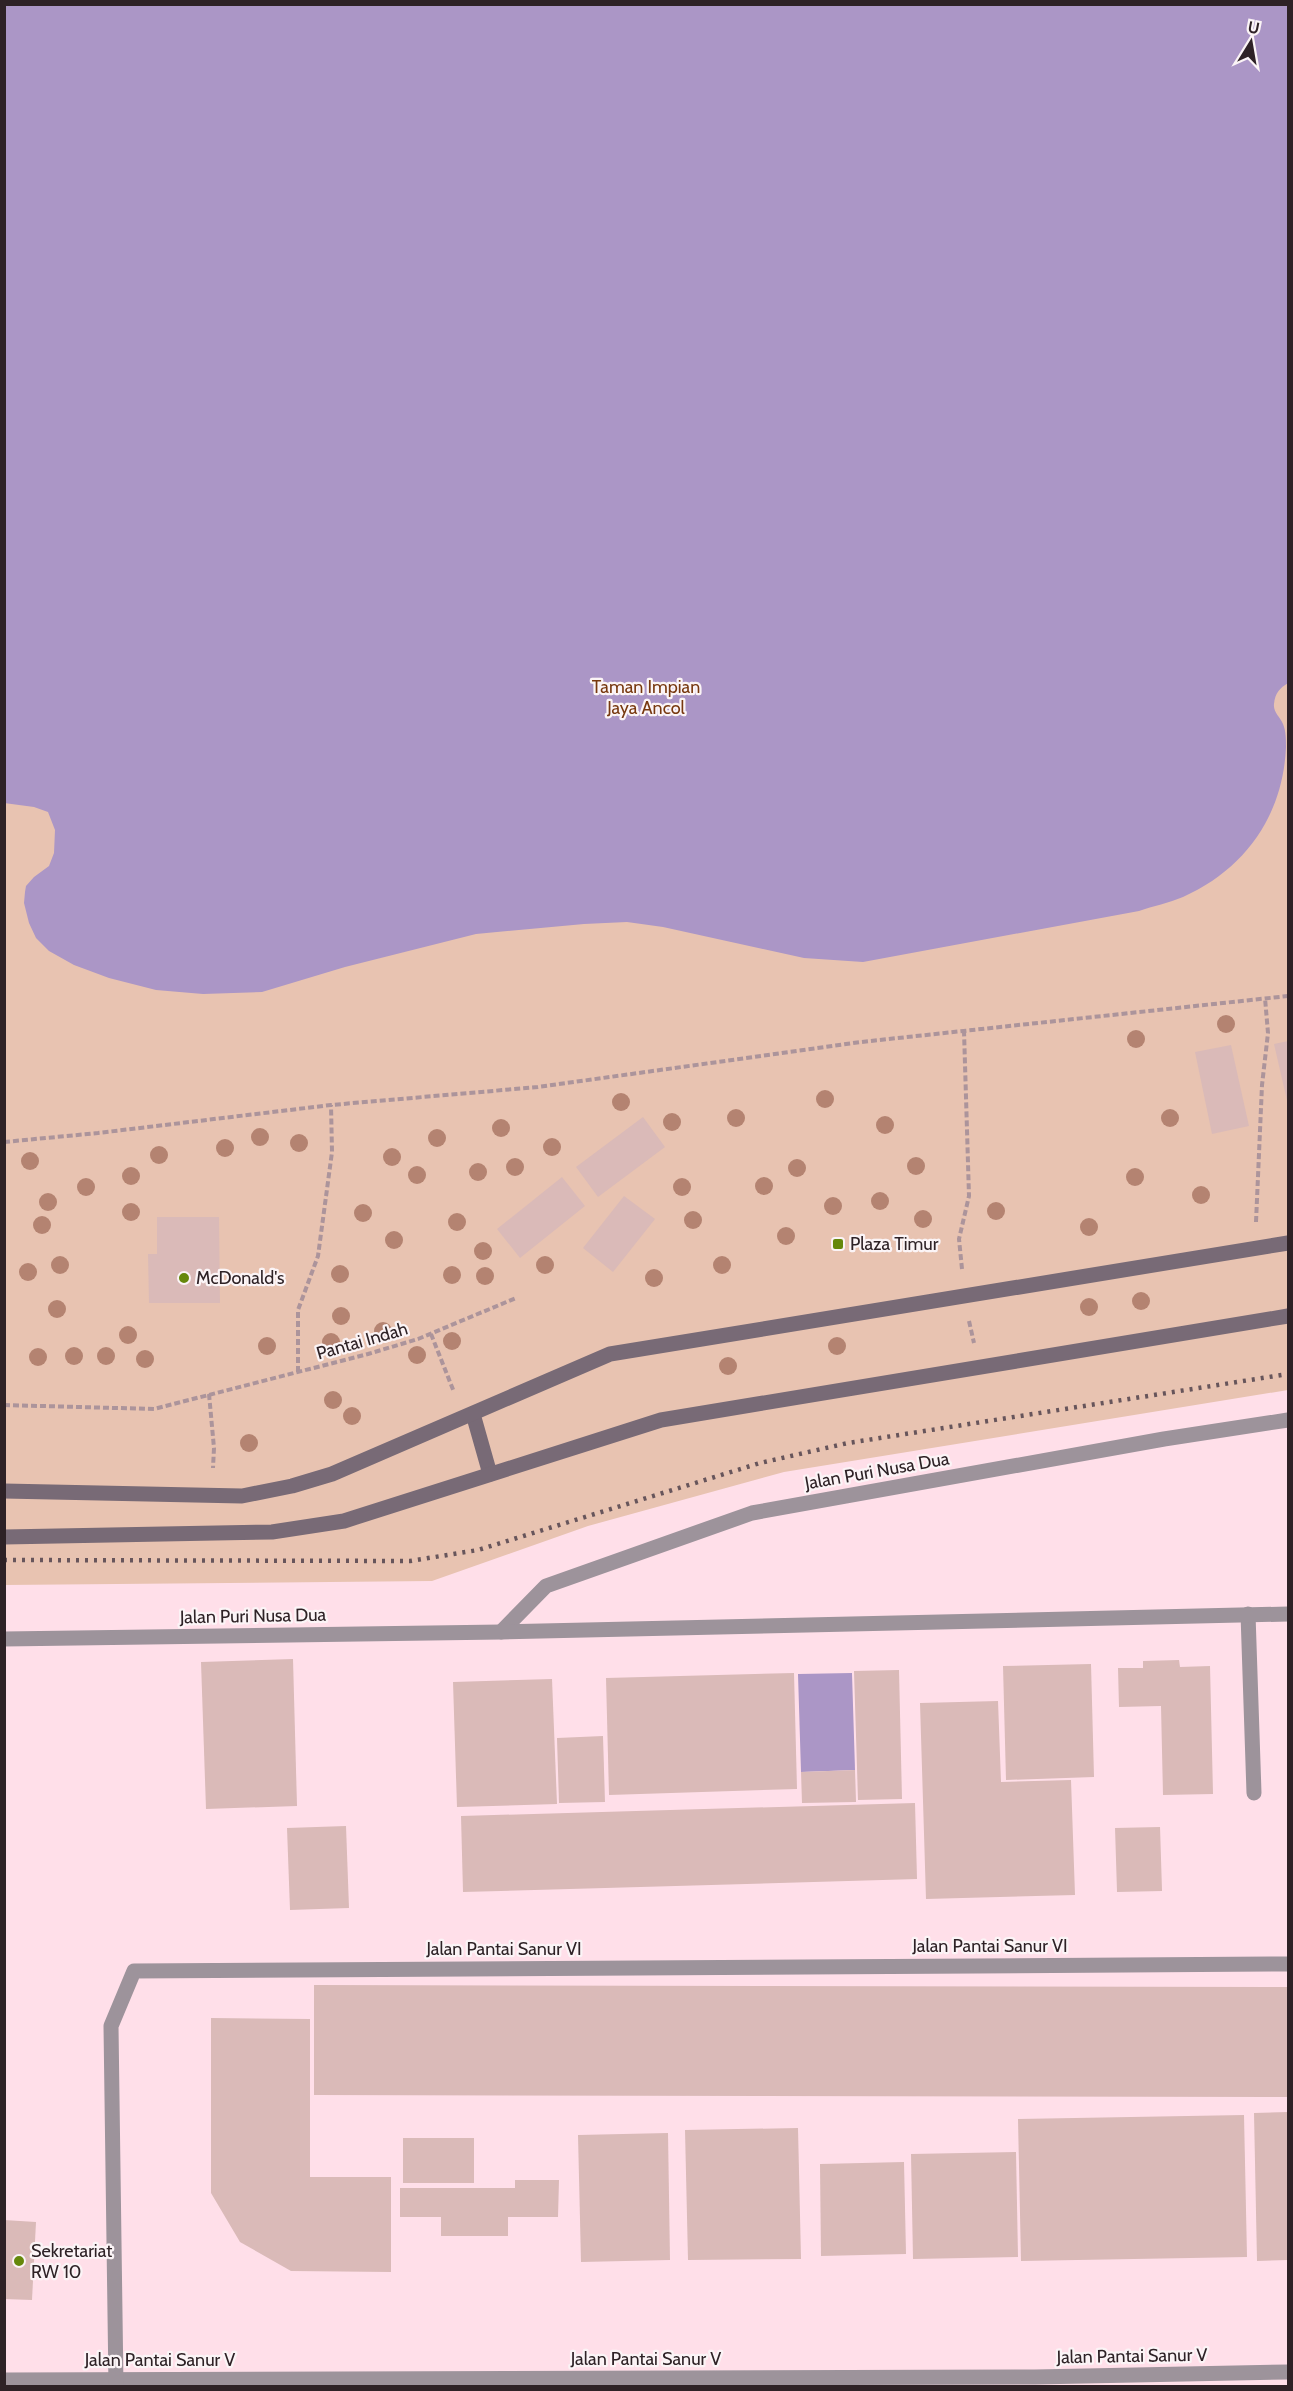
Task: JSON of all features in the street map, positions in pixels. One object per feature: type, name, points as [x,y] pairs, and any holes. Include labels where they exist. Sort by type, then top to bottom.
[{"type":"street","points":[[4,1491],[242,1496],[292,1486],[322,1477],[610,1354],[1288,1242]]},
{"type":"street","points":[[4,1537],[272,1532],[344,1521],[661,1420],[1288,1316]]},
{"type":"street","points":[[469,1416],[490,1474]]},
{"type":"street","name":"Jalan Puri Nusa Dua","points":[[501,1632],[546,1586],[752,1513],[1164,1439],[1288,1420]]},
{"type":"street","points":[[1248,1614],[1254,1793]]},
{"type":"street","name":"Jalan Puri Nusa Dua","points":[[4,1639],[501,1632],[1288,1614]]},
{"type":"street","name":"Jalan Pantai Sanur VI","points":[[116,2383],[111,2026],[134,1971],[1288,1964]]},
{"type":"street","name":"Jalan Pantai Sanur V","points":[[4,2380],[116,2383],[1035,2377],[1288,2372]]},
{"type":"path","points":[[4,1142],[331,1105],[538,1087],[850,1044],[1288,996]]},
{"type":"path","points":[[1255,1248],[1262,1085],[1268,1033],[1265,998]]},
{"type":"path","points":[[964,1031],[969,1196],[959,1239],[964,1297],[979,1367]]},
{"type":"path","points":[[298,1372],[298,1310],[318,1256],[332,1152],[331,1105]]},
{"type":"path","name":"Pantai Indah","points":[[4,1405],[154,1408],[368,1354],[431,1334],[516,1298]]},
{"type":"path","points":[[431,1334],[469,1416]]},
{"type":"path","points":[[209,1394],[214,1448],[212,1495]]},
{"type":"green space","name":"Taman Impian Jaya Ancol","points":[[4,5],[1288,5],[1288,1390],[784,1472],[588,1526],[432,1581],[5,1585]]},
{"type":"shaded area","name":"Taman Impian Jaya Ancol","points":[[4,5],[1288,5],[1288,683],[1277,694],[1274,707],[1284,727],[1286,747],[1277,796],[1257,837],[1225,871],[1205,885],[1172,901],[1139,911],[863,962],[804,958],[663,927],[627,922],[584,924],[476,934],[345,967],[262,992],[203,994],[156,990],[109,978],[74,965],[49,951],[36,938],[24,903],[26,886],[49,866],[54,853],[55,830],[48,812],[34,807],[4,803]]},
{"type":"shaded area","points":[[852,1673],[855,1770],[801,1772],[798,1674]]},
{"type":"building","points":[[1288,1041],[1288,1105],[1274,1044]]},
{"type":"building","points":[[1231,1045],[1249,1126],[1212,1134],[1195,1052]]},
{"type":"building","points":[[643,1117],[665,1147],[598,1197],[576,1167]]},
{"type":"building","points":[[562,1177],[585,1206],[520,1258],[497,1229]]},
{"type":"building","points":[[624,1196],[655,1219],[613,1272],[583,1248]]},
{"type":"building","name":"McDonald's","points":[[157,1217],[219,1217],[220,1303],[149,1303],[148,1254],[157,1254]]},
{"type":"building","points":[[293,1659],[297,1806],[206,1809],[201,1662]]},
{"type":"building","points":[[1179,1660],[1180,1667],[1210,1666],[1213,1794],[1163,1795],[1161,1706],[1119,1707],[1118,1668],[1143,1668],[1143,1661]]},
{"type":"building","points":[[1091,1664],[1094,1777],[1006,1780],[1003,1666]]},
{"type":"building","points":[[899,1670],[902,1799],[858,1800],[854,1671]]},
{"type":"building","points":[[794,1673],[797,1789],[609,1795],[606,1678]]},
{"type":"building","points":[[552,1679],[557,1804],[457,1807],[453,1682]]},
{"type":"building","points":[[998,1701],[1001,1782],[1071,1780],[1075,1895],[926,1899],[920,1703]]},
{"type":"building","points":[[603,1736],[605,1802],[559,1803],[557,1738]]},
{"type":"building","points":[[855,1770],[856,1802],[802,1803],[801,1772]]},
{"type":"building","points":[[915,1803],[917,1879],[463,1892],[461,1816]]},
{"type":"building","points":[[346,1826],[349,1908],[290,1910],[287,1828]]},
{"type":"building","points":[[1160,1827],[1162,1891],[1117,1892],[1115,1828]]},
{"type":"building","points":[[314,1985],[1288,1987],[1288,2097],[314,2095]]},
{"type":"building","points":[[211,2018],[310,2019],[310,2177],[391,2177],[391,2272],[291,2271],[240,2242],[211,2193]]},
{"type":"building","points":[[1288,2112],[1288,2260],[1257,2261],[1254,2113]]},
{"type":"building","points":[[1244,2115],[1247,2257],[1021,2261],[1018,2119]]},
{"type":"building","points":[[798,2128],[801,2259],[688,2260],[685,2130]]},
{"type":"building","points":[[668,2133],[670,2260],[581,2262],[578,2135]]},
{"type":"building","points":[[403,2138],[474,2138],[474,2183],[403,2183]]},
{"type":"building","points":[[1016,2152],[1018,2257],[913,2259],[911,2154]]},
{"type":"building","points":[[904,2162],[906,2254],[821,2256],[820,2164]]},
{"type":"building","points":[[515,2180],[559,2180],[558,2217],[508,2217],[508,2236],[441,2236],[441,2217],[400,2217],[400,2188],[515,2188]]},
{"type":"building","name":"Sekretariat RW 10","points":[[4,2220],[36,2222],[32,2300],[4,2299]]},
{"type":"railway","points":[[4,1560],[410,1561],[478,1550],[760,1463],[848,1443],[1288,1374]]},
{"type":"place","name":"Plaza Timur","points":[[838,1244]]},
{"type":"place","name":"McDonald's","points":[[184,1278]]},
{"type":"place","name":"Sekretariat RW 10","points":[[19,2261]]}]
